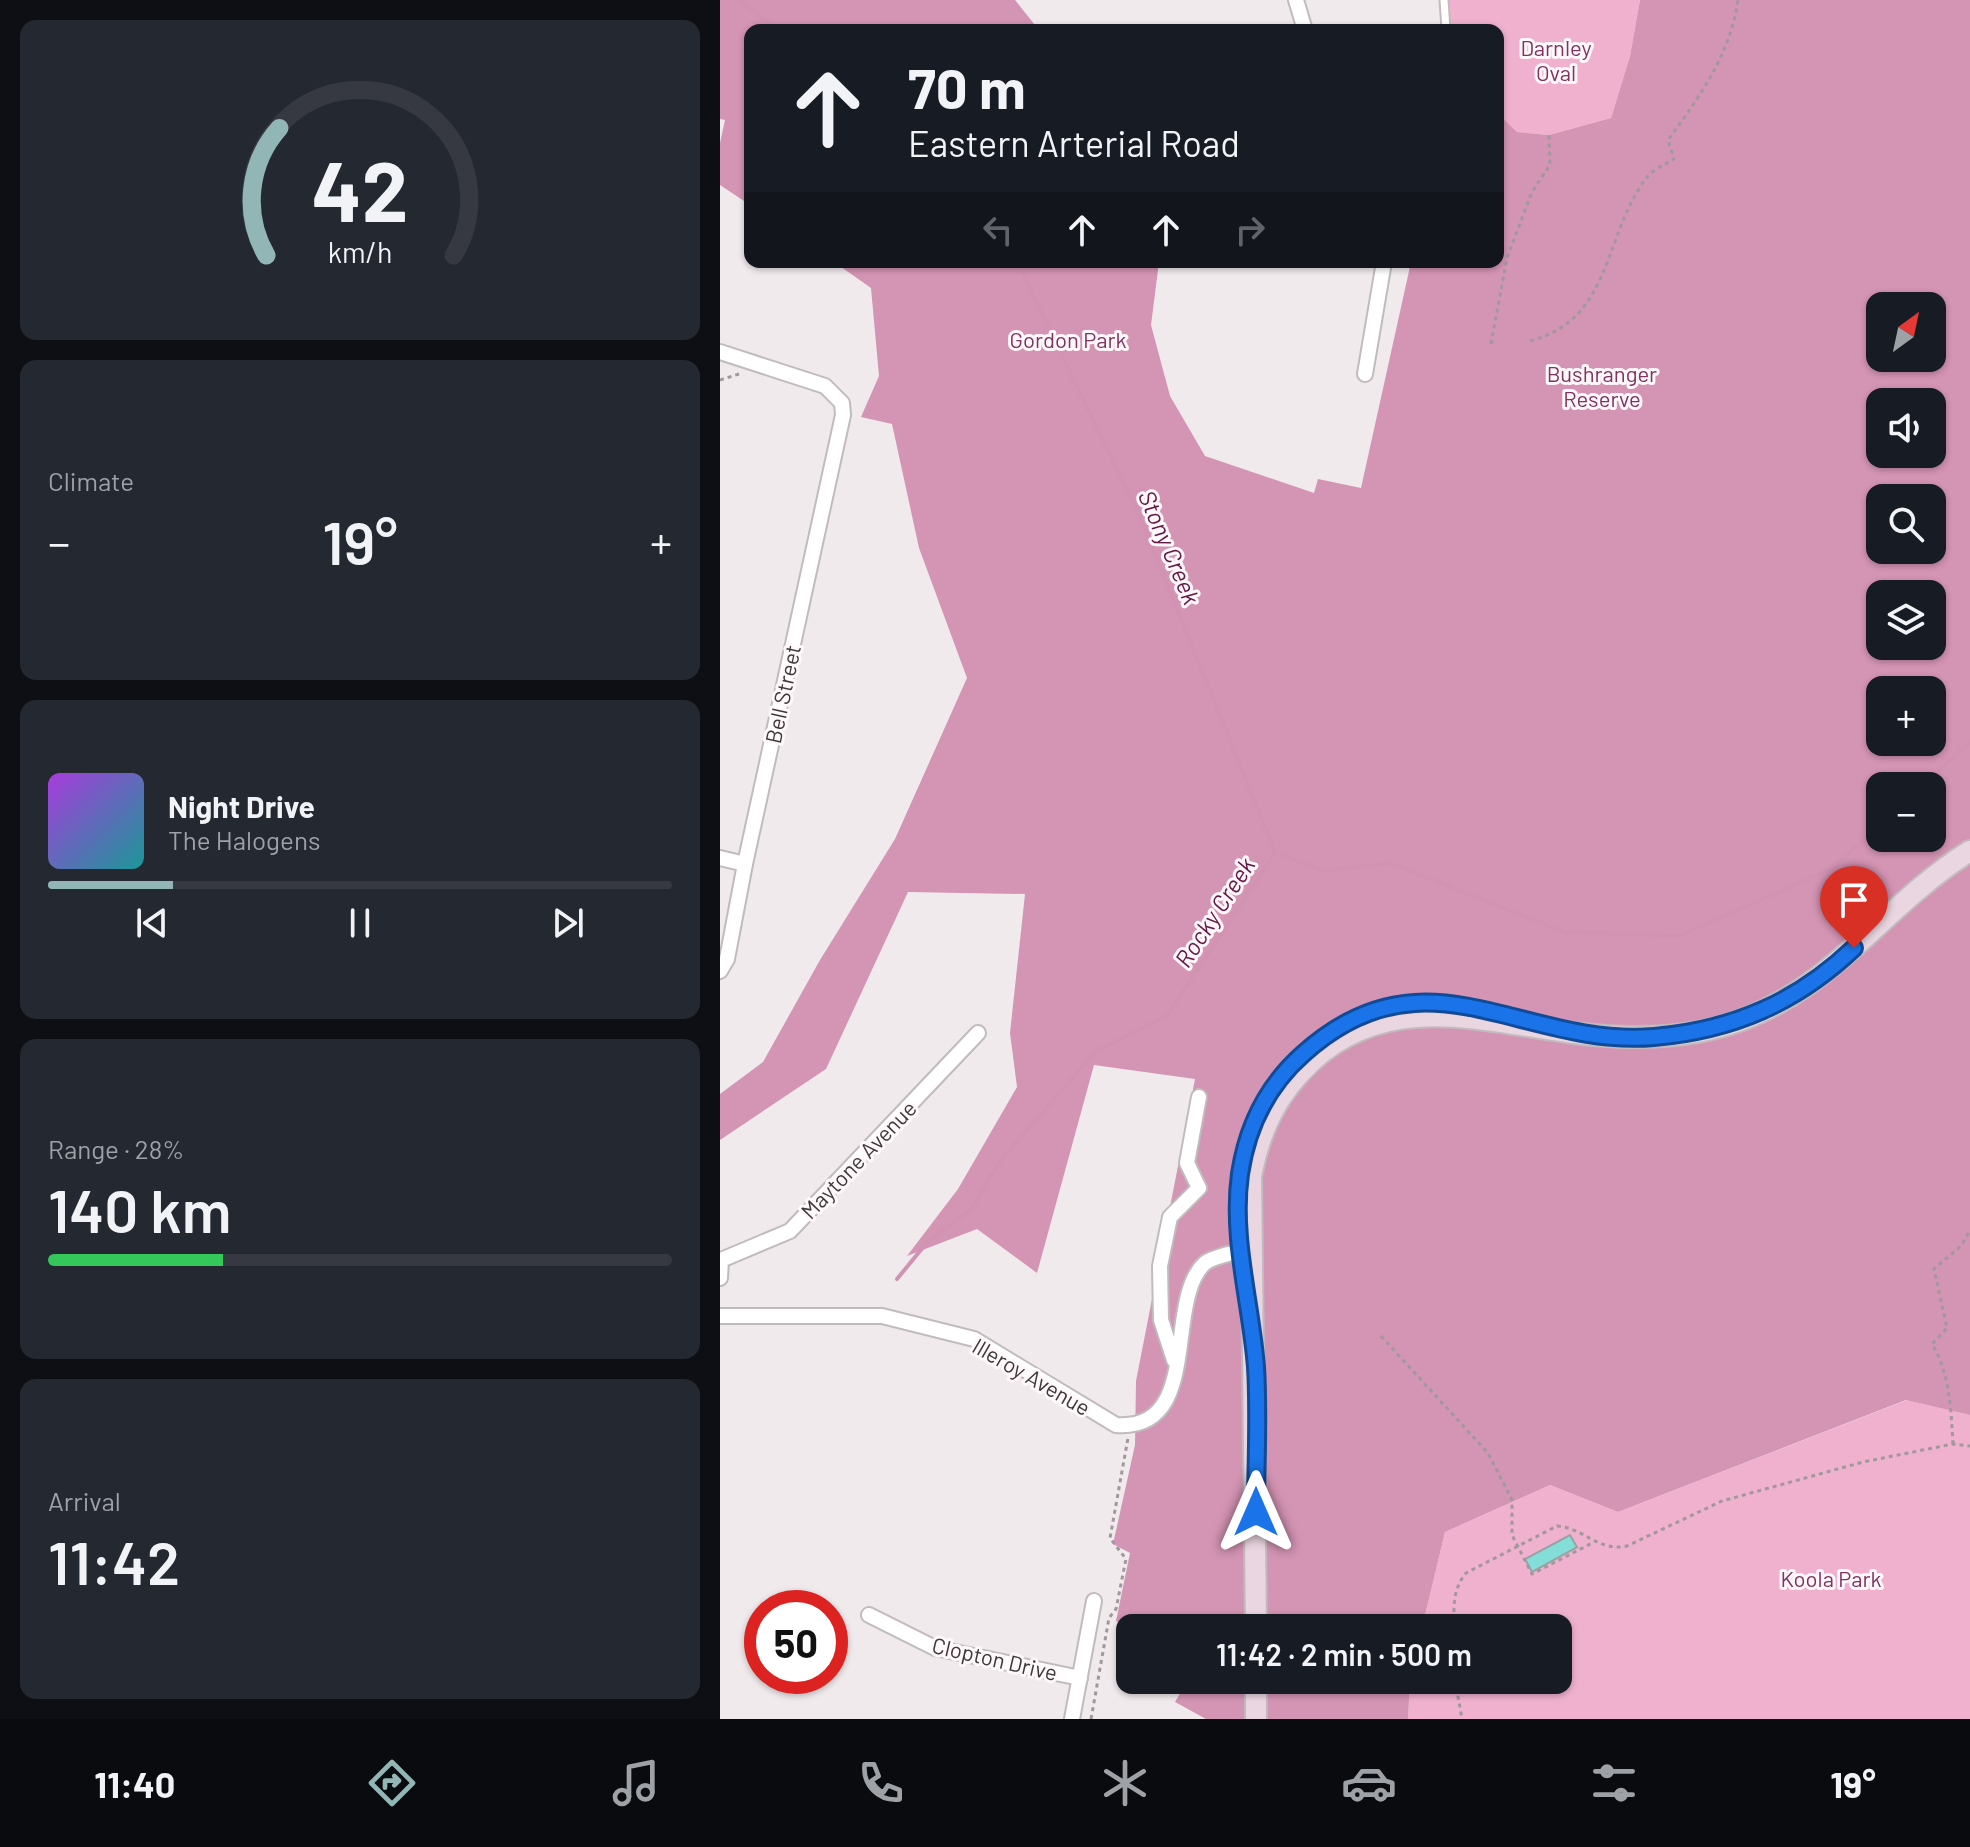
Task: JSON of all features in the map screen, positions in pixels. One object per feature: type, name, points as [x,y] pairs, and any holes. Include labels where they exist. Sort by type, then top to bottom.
[{"type":"main road","points":[[1256,1614],[1256,1368],[1240,1249],[1239,1177],[1246,1142],[1264,1100],[1286,1069],[1342,1023],[1373,1010],[1408,1002],[1445,1001],[1584,1034],[1653,1037],[1706,1030],[1790,999],[1836,965],[1916,890],[1970,851]]},
{"type":"main road","points":[[1256,1694],[1256,1719]]},
{"type":"street","points":[[1296,0],[1303,24]]},
{"type":"street","points":[[1365,374],[1383,268]]},
{"type":"street","name":"Bell Street","points":[[720,352],[825,386],[842,403],[843,415],[727,959],[720,971]]},
{"type":"street","points":[[720,858],[745,864]]},
{"type":"street","name":"Maytone Avenue","points":[[720,1278],[721,1260],[790,1231],[978,1033]]},
{"type":"street","points":[[1176,1368],[1161,1320],[1160,1266],[1170,1217],[1199,1188],[1187,1163],[1199,1097]]},
{"type":"street","name":"Illeroy Avenue","points":[[720,1316],[882,1316],[974,1339],[1116,1425],[1131,1426],[1151,1416],[1169,1398],[1195,1280],[1206,1263],[1228,1254]]},
{"type":"street","points":[[1072,1719],[1094,1601]]},
{"type":"street","name":"Clopton Drive","points":[[869,1615],[935,1648],[1080,1678]]},
{"type":"lane","points":[[1444,0],[1446,24]]},
{"type":"path","points":[[1530,341],[1548,336],[1581,313],[1608,266],[1628,212],[1649,174],[1674,159],[1668,140],[1704,90],[1733,34],[1738,0]]},
{"type":"path","points":[[1491,344],[1507,258],[1532,192],[1550,165],[1549,135]]},
{"type":"path","points":[[1953,1444],[1951,1411],[1941,1359],[1932,1344],[1947,1328],[1934,1269],[1961,1246],[1970,1230]]},
{"type":"path","points":[[1381,1336],[1488,1453],[1512,1500],[1512,1535],[1532,1574],[1594,1542]]},
{"type":"path","points":[[1091,1719],[1109,1618],[1116,1609],[1126,1559],[1110,1538],[1129,1434]]},
{"type":"path","points":[[1455,1614],[1457,1583],[1466,1573],[1557,1526],[1569,1527],[1594,1542],[1614,1549],[1627,1546],[1722,1501],[1863,1462],[1953,1444],[1970,1446]]},
{"type":"path","points":[[1458,1694],[1462,1719]]},
{"type":"green space","points":[[720,0],[1015,0],[1034,24],[744,24],[744,201],[720,185],[720,143],[725,120],[720,119]]},
{"type":"green space","name":"Darnley Oval","points":[[1449,0],[1640,0],[1630,56],[1611,118],[1549,135],[1517,132],[1504,119],[1504,24],[1450,24]]},
{"type":"green space","points":[[1640,0],[1970,0],[1970,1415],[1906,1400],[1618,1512],[1550,1485],[1445,1532],[1425,1614],[1117,1614],[1130,1553],[1113,1544],[1135,1445],[1136,1381],[1195,1079],[1094,1065],[1037,1273],[977,1229],[907,1256],[958,1189],[1017,1087],[1010,1033],[1025,894],[908,892],[826,1069],[720,1140],[720,1094],[763,1062],[820,960],[895,839],[967,678],[919,548],[892,424],[861,417],[879,376],[871,288],[843,268],[1158,268],[1151,325],[1170,396],[1205,456],[1314,493],[1318,479],[1361,488],[1410,268],[1504,268],[1504,119],[1517,132],[1549,135],[1611,118],[1630,56]]},
{"type":"green space","name":"Koola Park","points":[[1907,1400],[1970,1415],[1970,1719],[1408,1719],[1409,1694],[1572,1694],[1572,1614],[1425,1614],[1445,1532],[1550,1485],[1618,1512]]},
{"type":"green space","points":[[1180,1694],[1409,1694],[1408,1719],[1206,1719],[1175,1702]]},
{"type":"building","points":[[1570,1535],[1577,1547],[1532,1572],[1525,1559]]},
{"type":"waterway","name":"Stony Creek","points":[[740,0],[770,24]]},
{"type":"waterway","name":"Stony Creek","points":[[1020,268],[1139,515],[1275,852]]},
{"type":"waterway","name":"Rocky Creek","points":[[1937,772],[1970,742]]},
{"type":"waterway","name":"Rocky Creek","points":[[897,1279],[929,1240],[970,1211],[1000,1161],[1096,1051],[1167,1016],[1275,852],[1324,871],[1390,863],[1564,932],[1679,936],[1831,869],[1866,838]]},
{"type":"route","points":[[1256,1512],[1256,1368],[1240,1249],[1239,1177],[1246,1142],[1264,1100],[1286,1069],[1342,1023],[1373,1010],[1408,1002],[1445,1001],[1584,1034],[1622,1037],[1653,1037],[1725,1026],[1790,999],[1854,948]]},
{"type":"park label","name":"Gordon Park","points":[[1068,339]]},
{"type":"park label","name":"Bushranger Reserve","points":[[1602,386]]}]
